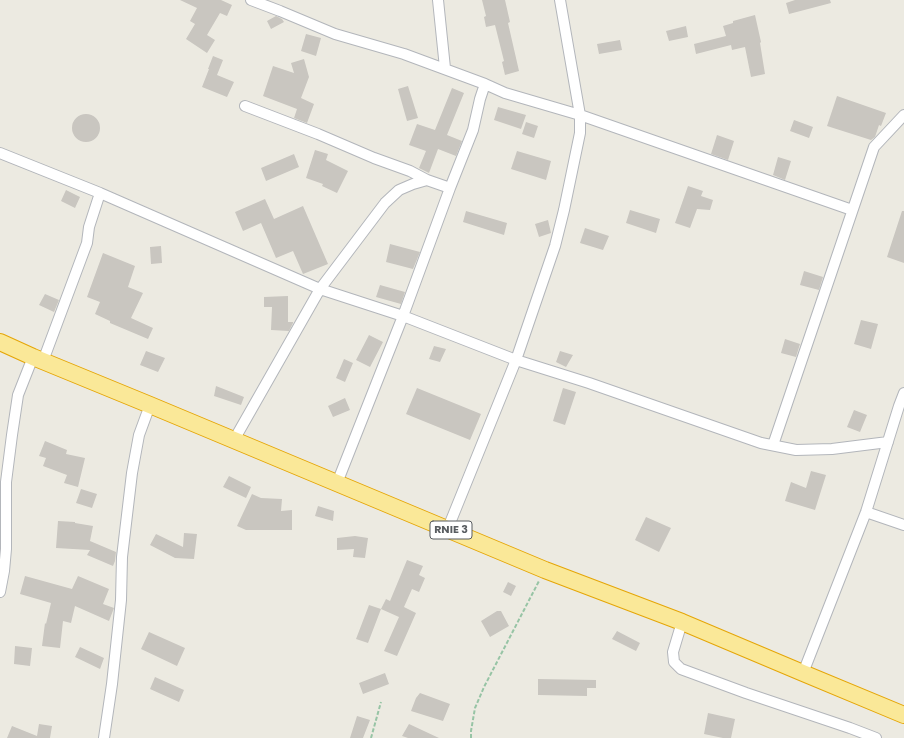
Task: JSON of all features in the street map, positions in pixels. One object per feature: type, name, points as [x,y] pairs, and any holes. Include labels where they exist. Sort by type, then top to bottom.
[{"type":"highway","name":"RNIE 3","points":[[0,342],[448,528],[545,570],[682,622],[904,715]]},
{"type":"street","points":[[250,0],[335,34],[404,54],[444,68],[505,93],[580,115],[852,210]]},
{"type":"street","points":[[438,0],[440,6],[444,68]]},
{"type":"street","points":[[448,528],[516,360],[554,246],[564,210],[580,133],[580,115],[560,0]]},
{"type":"street","points":[[337,483],[404,316],[450,188],[474,130],[480,99],[485,84]]},
{"type":"street","points":[[245,106],[450,188]]},
{"type":"street","points":[[773,445],[874,147],[904,115]]},
{"type":"street","points":[[0,153],[100,193],[320,288],[404,316],[516,360],[589,383],[761,443],[796,450],[832,449],[888,442]]},
{"type":"street","points":[[234,440],[320,288],[385,203],[399,190],[427,180]]},
{"type":"street","points":[[0,592],[6,548],[6,482],[18,395],[38,359],[87,243],[89,227],[100,193]]},
{"type":"street","points":[[803,673],[866,512],[888,442],[901,407],[904,393]]},
{"type":"street","points":[[104,738],[112,684],[121,600],[122,557],[132,473],[139,435],[150,405]]},
{"type":"street","points":[[866,512],[904,525]]},
{"type":"street","points":[[682,622],[673,652],[674,662],[681,669],[876,738]]},
{"type":"street","points":[[846,738],[850,728]]},
{"type":"path","points":[[471,738],[475,708],[484,687],[545,570]]},
{"type":"path","points":[[371,738],[381,702]]},
{"type":"building","points":[[180,0],[221,0],[232,5],[227,16],[220,13],[207,35],[215,40],[207,53],[186,39],[195,24],[190,21],[197,8]]},
{"type":"building","points":[[482,0],[505,0],[510,22],[508,23],[519,71],[505,75],[502,62],[504,61],[495,25],[486,27],[484,17],[486,16]]},
{"type":"building","points":[[795,0],[830,0],[831,3],[789,14],[786,3]]},
{"type":"building","points":[[755,15],[761,42],[765,74],[751,77],[745,47],[732,50],[731,45],[696,54],[694,44],[726,36],[723,26],[733,23],[733,21]]},
{"type":"building","points":[[276,16],[284,22],[271,29],[267,21]]},
{"type":"building","points":[[686,26],[688,37],[669,41],[666,31]]},
{"type":"building","points":[[306,34],[321,38],[316,56],[301,51]]},
{"type":"building","points":[[620,40],[622,50],[599,54],[597,44]]},
{"type":"building","points":[[213,56],[223,60],[217,75],[234,82],[227,97],[202,87]]},
{"type":"building","points":[[304,59],[309,77],[301,98],[314,104],[307,123],[294,118],[297,109],[263,96],[273,66],[294,73],[291,63]]},
{"type":"building","points":[[408,86],[418,118],[407,121],[398,89]]},
{"type":"building","points":[[452,88],[464,93],[447,135],[462,141],[456,156],[438,149],[429,173],[419,168],[426,151],[409,145],[417,124],[435,130]]},
{"type":"building","points":[[837,96],[886,113],[881,126],[879,125],[875,137],[871,140],[827,126]]},
{"type":"building","points":[[498,107],[526,115],[521,129],[494,120]]},
{"type":"building","points":[[86,114],[96,118],[100,128],[96,138],[86,142],[76,138],[72,128],[76,118]]},
{"type":"building","points":[[794,120],[813,127],[809,138],[790,131]]},
{"type":"building","points":[[526,122],[538,126],[534,138],[522,134]]},
{"type":"building","points":[[717,135],[734,141],[728,160],[711,154]]},
{"type":"building","points":[[315,150],[328,154],[326,160],[348,171],[337,193],[322,186],[323,184],[306,178]]},
{"type":"building","points":[[517,151],[551,161],[546,180],[511,169]]},
{"type":"building","points":[[294,154],[299,167],[266,181],[261,168]]},
{"type":"building","points":[[778,157],[791,161],[785,180],[773,175]]},
{"type":"building","points":[[688,186],[703,191],[701,196],[713,200],[710,210],[697,209],[690,228],[675,223]]},
{"type":"building","points":[[66,190],[80,197],[75,208],[61,201]]},
{"type":"building","points":[[265,199],[274,219],[303,206],[328,264],[303,274],[293,251],[276,258],[261,223],[243,231],[235,212]]},
{"type":"building","points":[[630,210],[660,219],[656,233],[626,223]]},
{"type":"building","points":[[466,211],[507,223],[504,235],[463,222]]},
{"type":"building","points":[[902,211],[904,211],[904,263],[887,257]]},
{"type":"building","points":[[548,220],[551,233],[539,237],[535,224]]},
{"type":"building","points":[[585,228],[609,236],[603,250],[580,243]]},
{"type":"building","points":[[390,244],[420,252],[413,269],[386,262]]},
{"type":"building","points":[[161,246],[162,263],[151,264],[150,247]]},
{"type":"building","points":[[103,253],[135,266],[128,287],[143,293],[131,318],[153,328],[148,339],[110,323],[110,321],[95,314],[100,302],[87,297]]},
{"type":"building","points":[[804,271],[823,277],[819,290],[800,285]]},
{"type":"building","points":[[380,285],[405,292],[401,304],[376,297]]},
{"type":"building","points":[[45,294],[59,300],[54,312],[39,305]]},
{"type":"building","points":[[288,296],[288,322],[293,322],[289,331],[271,330],[272,307],[264,307],[264,297]]},
{"type":"building","points":[[861,320],[878,324],[871,349],[854,344]]},
{"type":"building","points":[[369,335],[383,342],[370,367],[356,360]]},
{"type":"building","points":[[785,339],[800,344],[796,357],[781,353]]},
{"type":"building","points":[[434,346],[446,349],[440,362],[429,359]]},
{"type":"building","points":[[146,351],[165,358],[158,372],[140,365]]},
{"type":"building","points":[[560,351],[573,355],[566,367],[556,362]]},
{"type":"building","points":[[344,359],[353,363],[345,382],[336,378]]},
{"type":"building","points":[[216,386],[244,397],[241,405],[214,396]]},
{"type":"building","points":[[417,388],[481,414],[470,440],[406,414]]},
{"type":"building","points":[[563,388],[576,392],[565,425],[553,421]]},
{"type":"building","points":[[345,398],[350,410],[333,417],[328,406]]},
{"type":"building","points":[[854,410],[867,415],[860,432],[847,427]]},
{"type":"building","points":[[45,441],[67,450],[66,454],[85,458],[78,487],[64,483],[67,475],[43,466],[46,458],[39,456]]},
{"type":"building","points":[[811,471],[826,475],[815,510],[785,501],[791,482],[806,488]]},
{"type":"building","points":[[229,476],[251,487],[246,498],[223,487]]},
{"type":"building","points":[[81,489],[97,494],[92,508],[76,503]]},
{"type":"building","points":[[252,494],[261,498],[282,499],[281,511],[292,510],[292,530],[246,530],[237,526]]},
{"type":"building","points":[[318,506],[334,511],[333,521],[315,516]]},
{"type":"building","points":[[646,517],[671,528],[659,552],[635,540]]},
{"type":"building","points":[[58,521],[75,522],[93,526],[90,541],[116,552],[113,566],[87,555],[90,550],[56,548]]},
{"type":"building","points":[[184,533],[197,534],[194,559],[175,558],[150,545],[156,534],[183,547]]},
{"type":"building","points":[[355,536],[368,538],[365,558],[353,557],[354,549],[337,550],[337,538]]},
{"type":"building","points":[[407,560],[423,566],[419,575],[425,578],[419,592],[412,589],[404,607],[416,613],[397,656],[384,651],[399,617],[381,609],[386,599],[390,601]]},
{"type":"building","points":[[25,576],[72,589],[78,576],[109,589],[103,604],[114,608],[109,621],[75,606],[71,623],[63,621],[60,648],[42,646],[45,623],[46,624],[51,603],[20,594]]},
{"type":"building","points":[[508,582],[516,586],[511,596],[503,592]]},
{"type":"building","points":[[369,605],[381,609],[368,643],[356,639]]},
{"type":"building","points":[[497,611],[501,611],[509,626],[490,637],[481,621]]},
{"type":"building","points":[[617,631],[640,643],[636,651],[612,639]]},
{"type":"building","points":[[149,632],[185,648],[177,666],[141,649]]},
{"type":"building","points":[[15,646],[32,648],[30,666],[14,664]]},
{"type":"building","points":[[80,647],[104,658],[100,669],[75,657]]},
{"type":"building","points":[[385,673],[389,684],[363,694],[359,683]]},
{"type":"building","points":[[155,677],[184,690],[179,702],[150,689]]},
{"type":"building","points":[[538,679],[596,680],[596,688],[587,688],[587,696],[538,695]]},
{"type":"building","points":[[420,693],[450,704],[443,721],[411,711],[416,698]]},
{"type":"building","points":[[708,713],[735,719],[731,738],[704,734]]},
{"type":"building","points":[[357,716],[370,720],[363,738],[350,738]]},
{"type":"building","points":[[39,724],[52,726],[50,738],[7,738],[12,726],[37,736]]},
{"type":"building","points":[[409,724],[439,738],[408,738],[402,736]]}]
